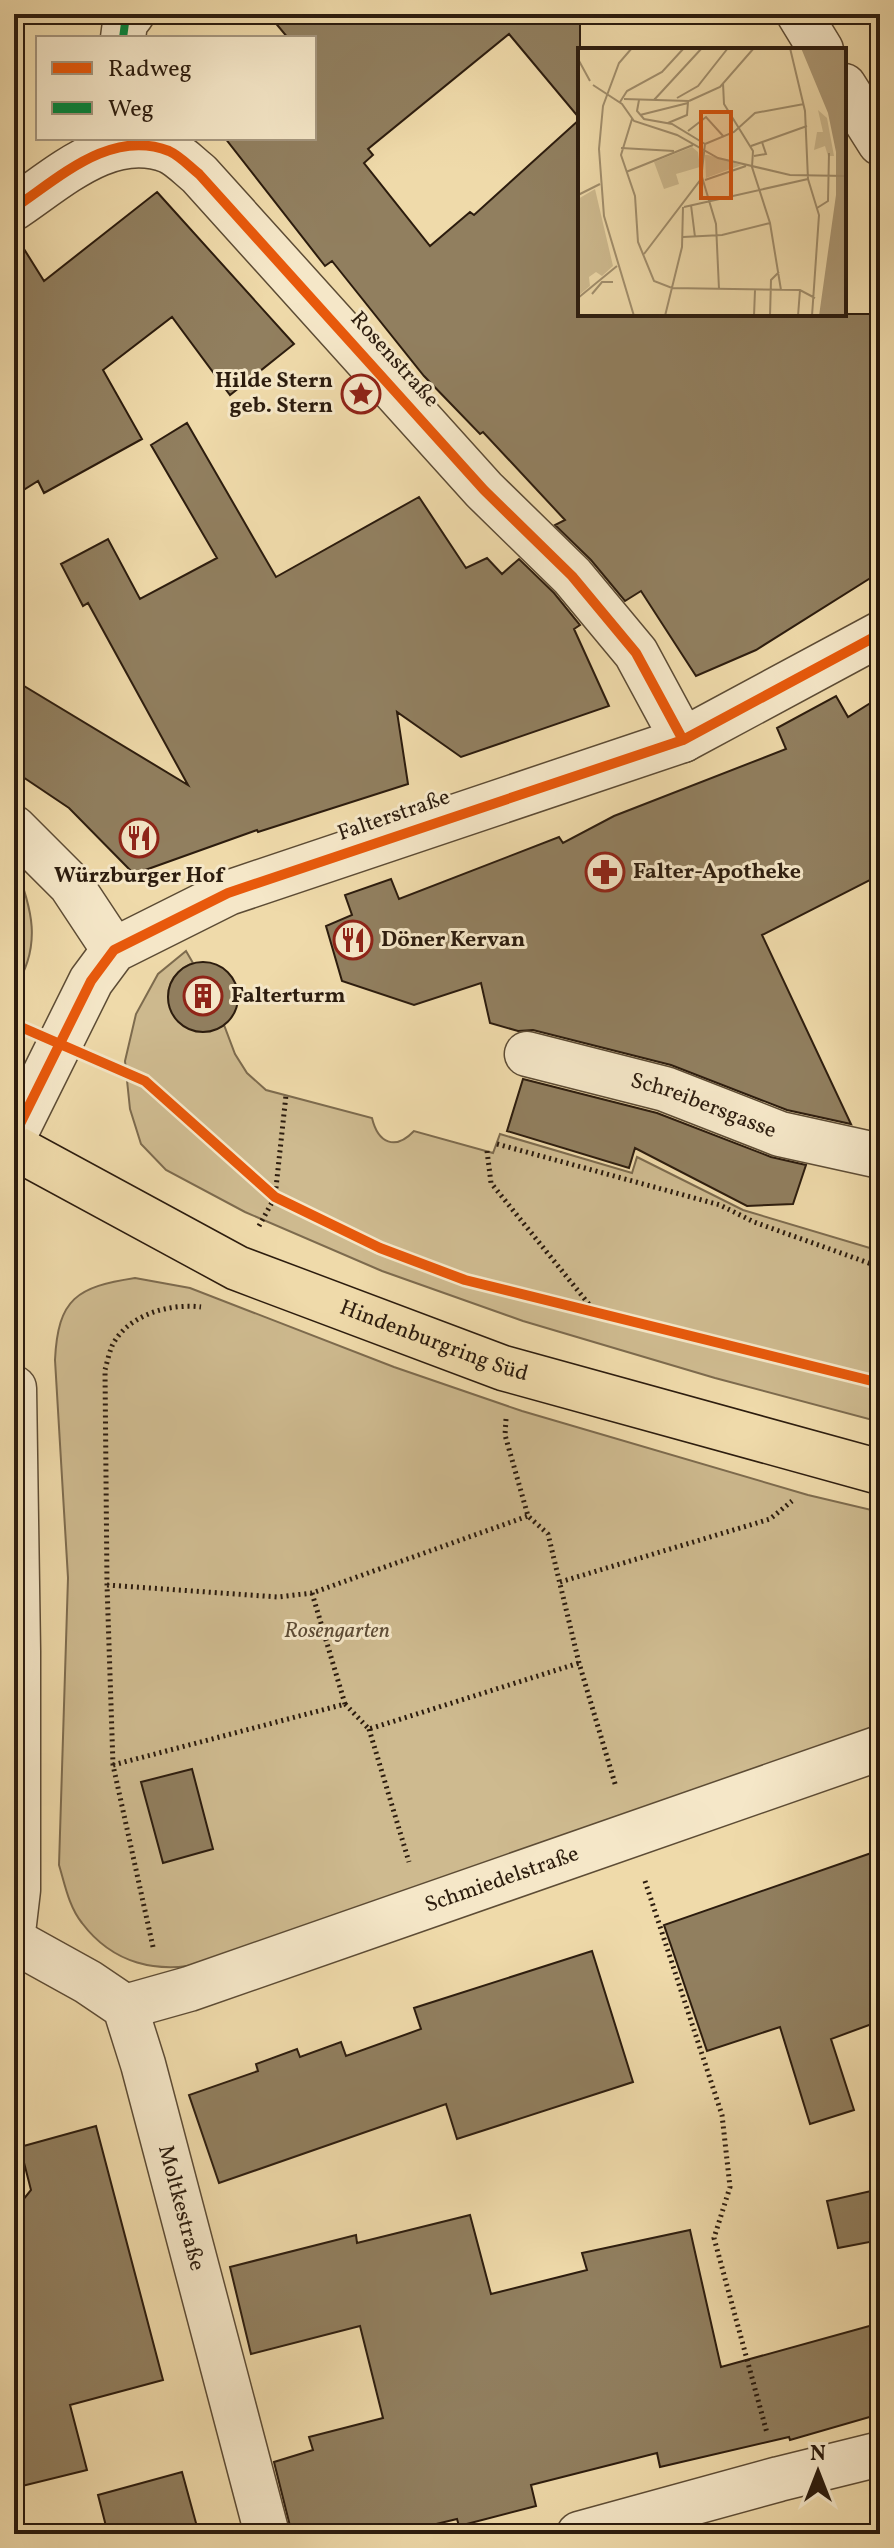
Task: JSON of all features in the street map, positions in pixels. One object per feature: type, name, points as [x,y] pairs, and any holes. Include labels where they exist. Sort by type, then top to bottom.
[{"type":"main road","name":"Hindenburgring Süd","points":[[14,1147],[237,1268],[503,1368],[880,1472]]},
{"type":"street","points":[[123,36],[125,23],[132,14]]},
{"type":"street","points":[[799,14],[820,48]]},
{"type":"street","points":[[846,89],[880,143]]},
{"type":"street","name":"Rosenstraße","points":[[14,208],[84,161],[112,147],[146,141],[172,152],[199,174],[484,490],[572,576],[636,653],[683,740]]},
{"type":"street","name":"Falterstraße","points":[[14,1136],[91,981],[114,950],[228,893],[683,740],[880,634]]},
{"type":"street","points":[[14,828],[71,885],[114,950]]},
{"type":"street","name":"Schreibersgasse","points":[[527,1054],[665,1089],[780,1134],[880,1156]]},
{"type":"street","points":[[14,1388],[18,1651],[18,1890],[14,1924]]},
{"type":"street","name":"Schmiedelstraße","points":[[125,2007],[189,1989],[880,1748]]},
{"type":"street","points":[[14,1941],[88,1982],[125,2007]]},
{"type":"street","name":"Moltkestraße","points":[[125,2007],[143,2064],[267,2534]]},
{"type":"street","points":[[579,2534],[880,2454]]},
{"type":"path","points":[[157,1962],[113,1765],[105,1370],[113,1344],[135,1320],[165,1308],[191,1306],[221,1309],[237,1268],[275,1197],[286,1095]]},
{"type":"path","points":[[497,1144],[720,1205],[754,1222],[880,1267]]},
{"type":"path","points":[[487,1151],[491,1183],[596,1313]]},
{"type":"path","points":[[263,1186],[288,1203]]},
{"type":"path","points":[[581,1309],[611,1317]]},
{"type":"path","points":[[506,1415],[505,1435],[528,1516],[548,1534],[579,1663],[630,1834],[722,2115],[730,2187],[714,2238],[779,2479]]},
{"type":"path","points":[[560,1582],[770,1519],[792,1501],[777,1496]]},
{"type":"path","points":[[107,1585],[278,1597],[312,1593],[528,1516]]},
{"type":"path","points":[[312,1593],[345,1704],[369,1729],[409,1864]]},
{"type":"path","points":[[369,1729],[579,1663]]},
{"type":"path","points":[[113,1765],[345,1704]]},
{"type":"green space","points":[[14,863],[26,895],[32,926],[29,957],[14,989]]},
{"type":"green space","points":[[186,951],[193,963],[178,973],[170,985],[168,999],[172,1012],[180,1022],[192,1029],[207,1031],[224,1025],[235,1054],[247,1073],[266,1090],[372,1118],[378,1133],[388,1141],[400,1141],[414,1131],[493,1153],[500,1134],[632,1173],[637,1157],[743,1210],[880,1251],[880,1422],[715,1378],[523,1321],[382,1271],[245,1212],[166,1170],[141,1144],[130,1109],[125,1061],[136,1014],[158,974]]},
{"type":"green space","name":"Rosengarten","points":[[135,1278],[190,1288],[394,1367],[522,1411],[808,1495],[880,1512],[880,1725],[205,1963],[153,1966],[122,1957],[94,1937],[78,1917],[59,1865],[68,1578],[55,1360],[61,1322],[74,1299],[98,1286]]},
{"type":"building","points":[[268,14],[580,14],[578,117],[509,34],[368,149],[373,155],[364,163],[430,246],[470,212],[474,215],[578,121],[578,316],[880,314],[880,572],[756,650],[696,676],[641,591],[625,601],[591,560],[555,525],[565,520],[483,432],[480,434],[424,376],[332,261],[325,266],[227,140],[316,140],[316,36],[286,36]]},
{"type":"building","points":[[157,192],[294,344],[230,395],[172,317],[103,370],[142,439],[44,493],[38,481],[14,496],[14,233],[44,281]]},
{"type":"building","points":[[187,423],[276,577],[419,497],[466,568],[487,558],[502,574],[519,559],[554,593],[580,625],[574,629],[609,706],[461,757],[397,712],[408,784],[257,830],[134,874],[69,808],[14,771],[14,680],[188,785],[88,603],[83,606],[61,564],[108,539],[140,599],[217,558],[151,445]]},
{"type":"building","points":[[836,696],[848,717],[880,697],[880,875],[762,935],[851,1124],[787,1110],[671,1065],[533,1030],[518,1031],[490,1023],[481,983],[414,1005],[342,981],[326,926],[352,915],[345,895],[391,879],[399,899],[559,837],[563,843],[614,816],[786,749],[777,728]]},
{"type":"building","name":"Falterturm","points":[[203,962],[228,972],[238,997],[228,1022],[203,1032],[178,1022],[168,997],[178,972]]},
{"type":"building","points":[[523,1079],[657,1113],[771,1157],[806,1165],[793,1204],[747,1206],[635,1148],[629,1168],[507,1131]]},
{"type":"building","points":[[192,1769],[213,1849],[163,1863],[141,1782]]},
{"type":"building","points":[[880,1850],[880,2021],[831,2039],[854,2110],[810,2124],[780,2027],[707,2051],[664,1925]]},
{"type":"building","points":[[592,1951],[633,2082],[457,2139],[446,2104],[219,2183],[189,2095],[258,2071],[256,2064],[297,2049],[300,2057],[341,2042],[346,2056],[421,2029],[414,2008]]},
{"type":"building","points":[[96,2126],[163,2380],[70,2405],[87,2470],[14,2488],[14,2211],[31,2190],[20,2147]]},
{"type":"building","points":[[880,2189],[880,2240],[838,2248],[827,2201]]},
{"type":"building","points":[[470,2215],[491,2294],[587,2270],[582,2253],[690,2230],[721,2367],[873,2325],[880,2348],[880,2414],[790,2440],[789,2437],[660,2467],[657,2453],[531,2485],[536,2506],[459,2526],[457,2519],[395,2534],[292,2534],[274,2462],[313,2450],[309,2437],[383,2418],[360,2326],[251,2354],[230,2267],[356,2235],[357,2243]]},
{"type":"building","points":[[182,2472],[199,2534],[108,2534],[98,2495]]},
{"type":"marked path","points":[[123,36],[125,23],[132,14]]},
{"type":"cycle path","points":[[14,208],[68,171],[106,151],[127,146],[148,146],[169,151],[181,158],[199,174],[484,490],[572,576],[636,653],[683,740]]},
{"type":"cycle path","points":[[14,1136],[91,981],[114,950],[228,893],[683,740],[880,634]]},
{"type":"cycle path","points":[[14,1024],[145,1081],[275,1197],[380,1248],[465,1280],[880,1383]]},
{"type":"place","name":"Hilde Stern geb. Stern","points":[[361,394]]},
{"type":"place","name":"Würzburger Hof","points":[[139,838]]},
{"type":"place","name":"Falter-Apotheke","points":[[605,872]]},
{"type":"place","name":"Döner Kervan","points":[[353,940]]},
{"type":"place","name":"Falterturm","points":[[203,996]]}]
